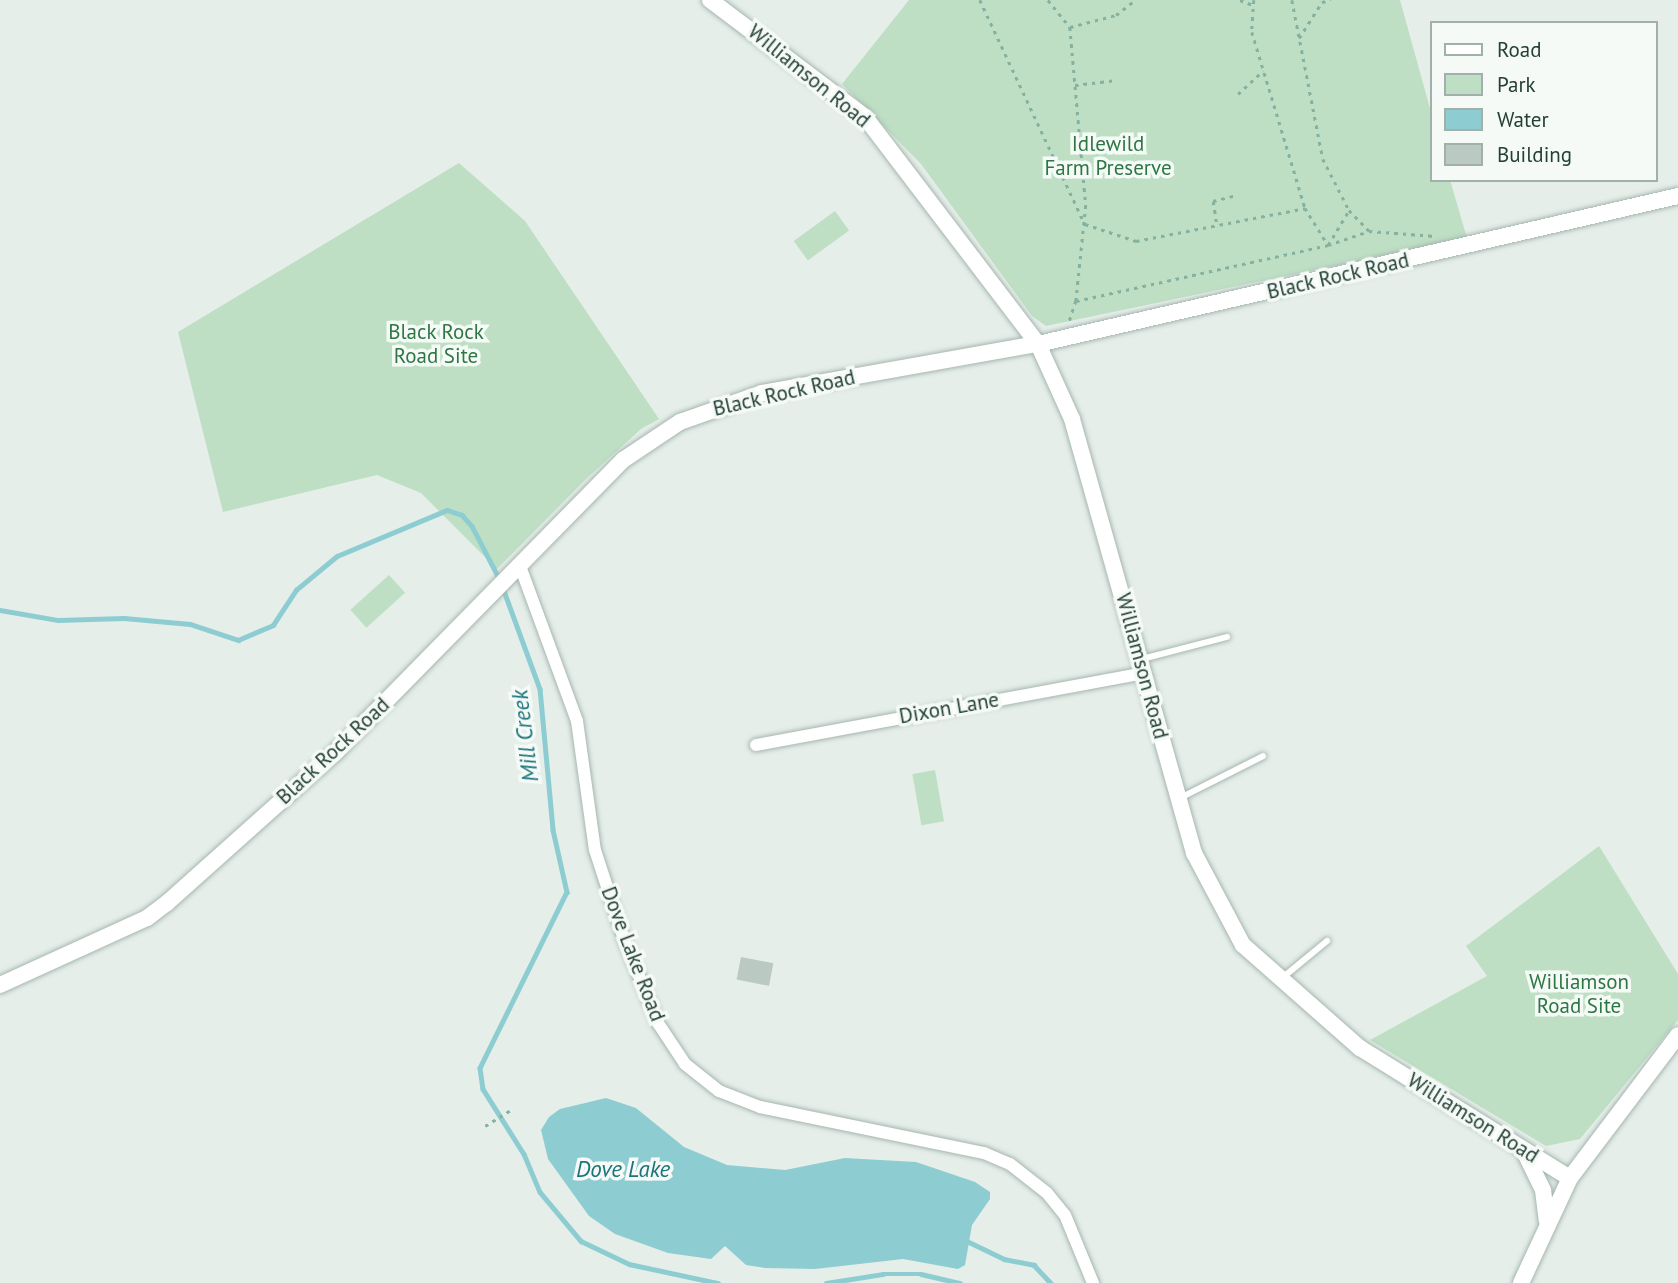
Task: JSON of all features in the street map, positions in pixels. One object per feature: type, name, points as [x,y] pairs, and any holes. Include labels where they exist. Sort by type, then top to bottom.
[{"type":"street","name":"Williamson Road","points":[[710,0],[865,117],[1038,344],[1072,419],[1194,853],[1218,905],[1243,944],[1279,980],[1360,1048],[1570,1178]]},
{"type":"street","name":"Black Rock Road","points":[[0,985],[147,918],[167,903],[336,752],[623,460],[651,438],[706,410],[811,383],[1038,344],[1678,196]]},
{"type":"street","name":"Dove Lake Road","points":[[514,571],[577,721],[595,850],[624,939],[658,1023],[685,1064],[719,1091],[760,1107],[984,1153],[1010,1164],[1047,1193],[1065,1214],[1093,1283]]},
{"type":"street","name":"Dixon Lane","points":[[756,746],[1142,666]]},
{"type":"street","points":[[1521,1283],[1570,1178],[1678,1035]]},
{"type":"street","points":[[1523,1149],[1543,1190],[1548,1221]]},
{"type":"lane","points":[[1142,666],[1227,637]]},
{"type":"lane","points":[[1178,799],[1263,757]]},
{"type":"lane","points":[[1279,980],[1327,941]]},
{"type":"path","points":[[981,0],[1085,224],[1136,241],[1216,222],[1304,208]]},
{"type":"path","points":[[1048,0],[1070,27],[1085,224],[1076,302],[1064,338]]},
{"type":"path","points":[[1070,27],[1116,15],[1135,0]]},
{"type":"path","points":[[1240,0],[1253,5]]},
{"type":"path","points":[[1254,0],[1252,32],[1304,208],[1328,245]]},
{"type":"path","points":[[1292,0],[1323,159],[1349,210],[1369,231]]},
{"type":"path","points":[[1299,38],[1322,2],[1331,0]]},
{"type":"path","points":[[1238,94],[1263,71]]},
{"type":"path","points":[[1075,85],[1117,80]]},
{"type":"path","points":[[1216,222],[1213,201],[1233,196]]},
{"type":"path","points":[[1328,245],[1349,210]]},
{"type":"path","points":[[1076,302],[1328,245],[1369,231],[1440,236]]},
{"type":"path","points":[[485,1126],[511,1110]]},
{"type":"green space","name":"Idlewild Farm Preserve","points":[[909,0],[1400,0],[1430,108],[1430,182],[1451,182],[1467,238],[1046,326],[1032,316],[921,164],[842,84]]},
{"type":"green space","name":"Black Rock Road Site","points":[[459,163],[525,221],[659,419],[641,429],[586,479],[497,569],[421,493],[377,475],[223,512],[178,332]]},
{"type":"green space","points":[[835,211],[849,230],[808,260],[794,241]]},
{"type":"green space","points":[[389,575],[405,593],[366,628],[350,610]]},
{"type":"green space","points":[[935,770],[944,821],[921,825],[912,774]]},
{"type":"green space","name":"Williamson Road Site","points":[[1599,846],[1678,974],[1678,1020],[1580,1139],[1546,1146],[1370,1040],[1487,976],[1466,946]]},
{"type":"water","name":"Dove Lake","points":[[606,1098],[636,1108],[684,1147],[727,1165],[785,1170],[845,1158],[916,1162],[975,1182],[990,1192],[990,1199],[972,1225],[965,1265],[958,1269],[903,1259],[815,1269],[765,1268],[746,1265],[725,1246],[711,1259],[668,1253],[615,1234],[589,1216],[548,1159],[541,1130],[549,1117],[560,1109]]},
{"type":"building","points":[[741,957],[773,963],[769,986],[737,980]]},
{"type":"waterway","name":"Mill Creek","points":[[0,610],[58,620],[124,618],[190,624],[238,640],[273,625],[296,590],[337,556],[447,510],[462,515],[472,526],[500,580]]},
{"type":"waterway","name":"Mill Creek","points":[[503,588],[540,689],[553,830],[567,892],[480,1068],[483,1089],[524,1154],[540,1192],[581,1241],[629,1264],[718,1283]]},
{"type":"waterway","points":[[967,1241],[1004,1259],[1034,1265],[1051,1283]]},
{"type":"waterway","name":"Mill Creek","points":[[826,1283],[883,1274],[921,1274],[960,1283]]}]
